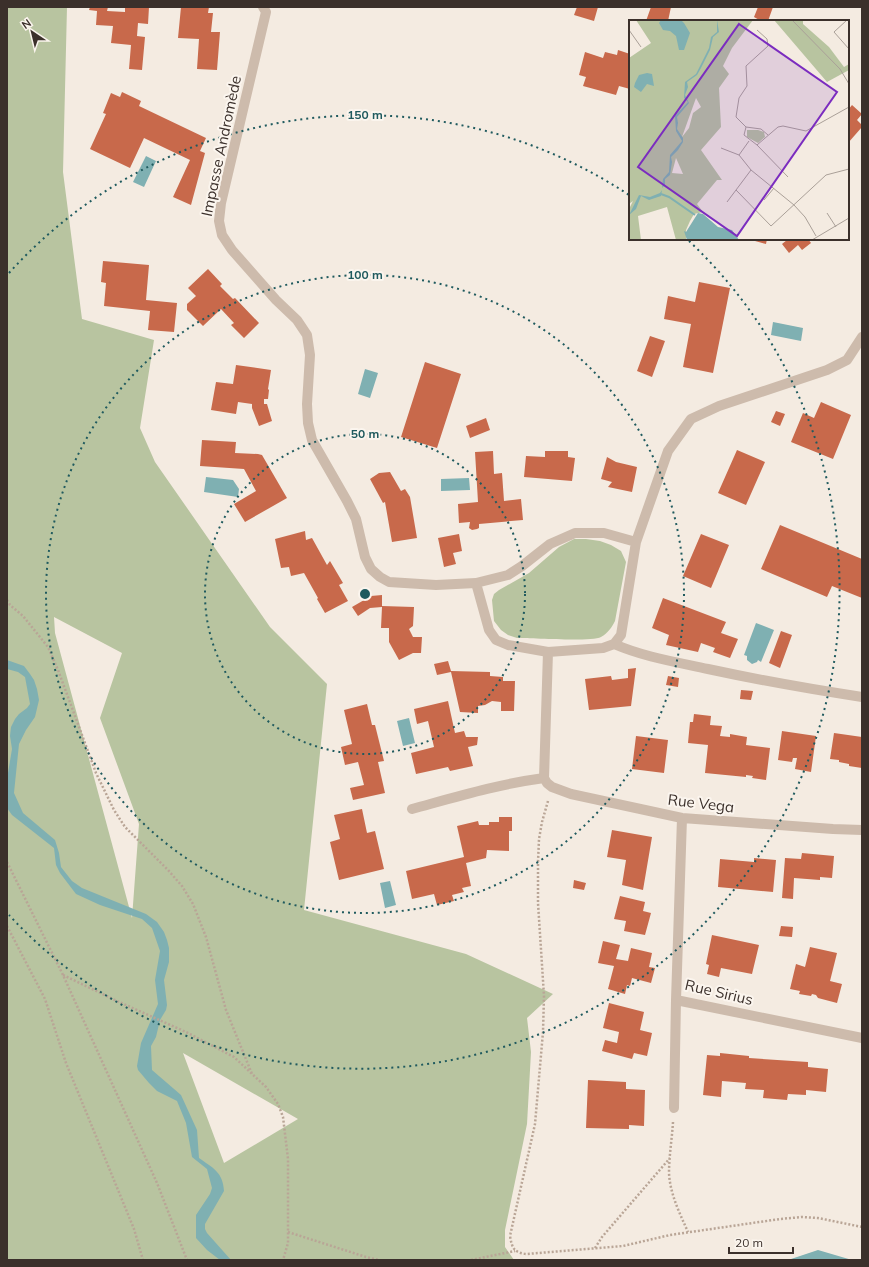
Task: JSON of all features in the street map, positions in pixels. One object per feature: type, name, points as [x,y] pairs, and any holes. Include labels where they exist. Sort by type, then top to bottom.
[{"type":"street","name":"Impasse Andromède","points":[[263,7],[266,12],[219,221],[222,235],[232,250],[276,300],[297,320],[307,335],[310,355],[307,404],[308,423],[312,440],[356,519],[365,557],[372,569],[380,577],[390,582],[436,585],[476,583],[508,575],[550,544],[575,533],[604,533],[636,542]]},
{"type":"street","points":[[476,583],[490,630],[496,640],[508,645],[548,652],[603,648],[614,644],[621,635],[636,542],[668,451],[691,419],[719,406],[828,370],[847,360],[862,337]]},
{"type":"street","points":[[614,644],[629,650],[662,659],[802,688],[862,697]]},
{"type":"street","points":[[412,809],[460,795],[520,781],[544,778],[548,652]]},
{"type":"street","name":"Rue Vega","points":[[544,778],[552,787],[571,794],[682,818],[862,830]]},
{"type":"street","name":"Rue Sirius","points":[[682,818],[676,1000],[862,1038]]},
{"type":"street","points":[[674,1108],[676,1000]]},
{"type":"path","points":[[7,600],[8,605],[23,616],[48,647],[96,773],[114,810],[125,827],[182,886],[193,904],[206,936],[226,1010],[252,1074]]},
{"type":"path","points":[[552,787],[542,822],[539,839],[538,862],[538,903],[544,996],[542,1040],[535,1124],[510,1236],[511,1245],[515,1251],[520,1254],[527,1254],[623,1246],[688,1232],[802,1217],[818,1218],[862,1228]]},
{"type":"path","points":[[7,862],[63,975],[157,1183],[187,1260]]},
{"type":"path","points":[[7,926],[45,999],[66,1063],[134,1229],[143,1260]]},
{"type":"path","points":[[63,975],[186,1032],[234,1057],[266,1088],[278,1104],[283,1117],[288,1159],[288,1243],[282,1260]]},
{"type":"path","points":[[674,1108],[669,1174],[672,1191],[688,1232]]},
{"type":"path","points":[[595,1248],[602,1237],[670,1158]]},
{"type":"path","points":[[288,1232],[379,1260]]},
{"type":"path","points":[[471,1260],[515,1251]]},
{"type":"green space","points":[[7,7],[67,7],[63,172],[82,319],[154,340],[140,428],[155,462],[270,627],[327,684],[304,910],[466,954],[553,994],[527,1018],[531,1052],[527,1124],[505,1230],[505,1247],[514,1260],[7,1260]],"holes":[[[54,617],[122,653],[100,718],[139,824],[132,918],[55,633]],[[183,1053],[298,1119],[224,1163]]]},
{"type":"green space","points":[[574,539],[600,541],[611,545],[621,551],[626,562],[615,621],[610,630],[601,637],[574,640],[517,638],[508,635],[501,630],[494,621],[492,600],[494,594],[529,573],[559,547]]},
{"type":"water","points":[[146,156],[156,161],[144,187],[133,182]]},
{"type":"water","points":[[773,322],[803,328],[801,341],[771,335]]},
{"type":"water","points":[[365,369],[378,373],[370,398],[358,394]]},
{"type":"water","points":[[206,477],[233,480],[239,489],[238,497],[204,492]]},
{"type":"water","points":[[469,478],[470,490],[441,491],[441,479]]},
{"type":"water","points":[[756,623],[774,630],[761,662],[758,660],[752,664],[747,660],[747,656],[744,655]]},
{"type":"water","points":[[7,660],[24,666],[34,680],[39,700],[35,717],[19,744],[14,793],[23,813],[55,840],[61,867],[72,881],[82,888],[146,914],[157,922],[164,932],[167,940],[169,948],[169,962],[164,980],[167,1005],[166,1010],[160,1020],[156,1037],[151,1046],[152,1070],[181,1095],[197,1130],[199,1158],[216,1171],[222,1179],[224,1191],[205,1224],[205,1229],[231,1260],[220,1260],[207,1250],[196,1238],[196,1215],[210,1194],[212,1188],[207,1169],[192,1157],[186,1123],[177,1101],[157,1091],[138,1070],[137,1066],[141,1043],[158,1004],[155,980],[160,951],[152,928],[142,919],[100,905],[76,894],[60,873],[56,865],[54,848],[12,815],[7,808],[7,779],[12,749],[10,736],[11,727],[19,714],[30,704],[25,677],[18,672],[7,669]]},
{"type":"water","points":[[409,718],[415,743],[403,746],[397,721]]},
{"type":"water","points":[[390,881],[396,905],[385,908],[380,883]]},
{"type":"water","points":[[818,1250],[852,1260],[788,1260]]},
{"type":"building","points":[[90,7],[108,7],[107,11],[125,12],[125,7],[149,7],[148,24],[138,23],[137,36],[145,37],[142,70],[129,69],[131,45],[111,43],[113,26],[96,25],[97,11],[89,10]]},
{"type":"building","points":[[181,7],[209,7],[208,13],[213,13],[211,32],[220,32],[217,70],[197,69],[199,39],[178,38]]},
{"type":"building","points":[[577,7],[598,7],[594,21],[574,15]]},
{"type":"building","points":[[651,7],[671,7],[668,20],[646,20]]},
{"type":"building","points":[[758,7],[773,7],[768,20],[759,20],[754,17]]},
{"type":"building","points":[[618,50],[629,54],[629,89],[619,86],[616,95],[583,86],[586,77],[579,75],[585,52],[603,58],[605,52],[617,55]]},
{"type":"building","points":[[122,92],[141,101],[139,106],[206,138],[200,151],[205,153],[191,205],[173,197],[190,160],[144,138],[130,168],[90,149],[106,114],[103,113],[111,93],[120,97]]},
{"type":"building","points":[[852,105],[862,114],[857,120],[862,127],[849,142],[849,109]]},
{"type":"building","points":[[756,240],[767,240],[766,244]]},
{"type":"building","points":[[787,240],[809,240],[811,243],[802,250],[798,245],[789,253],[782,244]]},
{"type":"building","points":[[103,261],[149,265],[146,300],[177,303],[174,332],[148,330],[150,311],[104,306],[106,283],[101,282]]},
{"type":"building","points":[[208,269],[222,284],[220,286],[233,299],[235,298],[259,323],[244,338],[231,325],[234,323],[221,309],[203,326],[187,310],[187,304],[196,296],[188,288]]},
{"type":"building","points":[[699,282],[730,288],[713,373],[683,367],[691,324],[664,319],[668,296],[695,302]]},
{"type":"building","points":[[650,336],[665,341],[652,377],[637,371]]},
{"type":"building","points":[[425,362],[461,374],[437,448],[401,437]]},
{"type":"building","points":[[236,365],[271,370],[268,399],[264,399],[264,404],[267,404],[272,421],[259,426],[252,408],[252,404],[238,402],[236,414],[211,410],[216,382],[233,384]]},
{"type":"building","points":[[821,402],[851,415],[833,459],[791,442],[803,413],[814,418]]},
{"type":"building","points":[[776,411],[785,414],[780,426],[771,422]]},
{"type":"building","points":[[486,418],[490,430],[470,438],[466,426]]},
{"type":"building","points":[[202,440],[236,442],[235,453],[262,455],[287,498],[245,522],[234,504],[256,491],[244,469],[200,466]]},
{"type":"building","points":[[737,450],[765,462],[746,505],[718,493]]},
{"type":"building","points":[[493,451],[494,474],[502,473],[504,501],[521,499],[523,520],[479,524],[479,528],[472,530],[469,528],[470,522],[459,523],[458,504],[478,502],[475,452]]},
{"type":"building","points":[[545,451],[568,451],[568,457],[575,458],[572,481],[524,477],[526,456],[545,457]]},
{"type":"building","points":[[607,457],[616,462],[637,467],[632,492],[608,487],[612,482],[601,479]]},
{"type":"building","points":[[390,472],[401,491],[405,489],[410,497],[417,538],[392,542],[385,502],[383,503],[370,479],[379,473]]},
{"type":"building","points":[[780,525],[862,559],[862,598],[832,586],[827,597],[761,569]]},
{"type":"building","points":[[305,531],[306,540],[312,538],[327,565],[330,561],[343,583],[339,585],[348,601],[325,613],[304,573],[291,576],[289,567],[281,568],[275,539]]},
{"type":"building","points":[[459,534],[462,551],[453,553],[456,564],[444,567],[438,538]]},
{"type":"building","points":[[701,534],[729,545],[711,588],[683,576]]},
{"type":"building","points":[[382,595],[382,606],[414,607],[413,626],[409,629],[413,637],[422,637],[421,653],[413,653],[399,660],[389,642],[389,628],[381,628],[382,607],[370,608],[358,616],[352,607],[371,596]]},
{"type":"building","points":[[663,598],[726,622],[721,633],[738,639],[730,658],[713,652],[715,648],[701,643],[698,652],[666,645],[669,635],[652,628]]},
{"type":"building","points":[[781,631],[792,635],[780,668],[769,663]]},
{"type":"building","points":[[448,661],[451,671],[490,672],[490,676],[503,677],[503,681],[515,681],[514,711],[501,711],[501,702],[492,701],[485,705],[478,706],[478,713],[460,712],[451,672],[437,675],[434,664]]},
{"type":"building","points":[[636,668],[631,706],[589,710],[585,679],[611,676],[612,680],[628,678],[628,669]]},
{"type":"building","points":[[668,676],[679,678],[678,687],[666,685]]},
{"type":"building","points":[[741,690],[753,691],[751,700],[740,699]]},
{"type":"building","points":[[448,701],[455,733],[464,731],[466,737],[478,737],[477,745],[468,747],[473,766],[450,771],[448,767],[416,774],[411,753],[434,747],[428,721],[417,724],[414,709]]},
{"type":"building","points":[[367,704],[372,725],[375,725],[384,761],[378,762],[385,793],[353,800],[350,788],[364,785],[358,762],[345,765],[341,747],[352,744],[344,710]]},
{"type":"building","points":[[694,714],[711,716],[710,725],[722,726],[720,736],[730,737],[730,734],[747,737],[746,745],[770,748],[766,780],[752,778],[753,776],[746,775],[746,777],[705,773],[708,745],[688,743],[690,722],[693,722]]},
{"type":"building","points":[[782,731],[816,736],[811,772],[795,769],[797,758],[793,758],[792,762],[778,760]]},
{"type":"building","points":[[834,733],[862,737],[862,768],[849,766],[849,764],[839,762],[839,760],[830,759]]},
{"type":"building","points":[[636,736],[668,740],[664,773],[632,769]]},
{"type":"building","points":[[362,809],[367,833],[375,831],[384,869],[339,880],[330,842],[340,839],[334,815]]},
{"type":"building","points":[[499,817],[512,817],[512,831],[509,831],[509,851],[487,850],[486,858],[466,863],[471,886],[462,888],[464,892],[452,895],[454,901],[437,905],[434,894],[412,899],[406,871],[464,857],[457,826],[478,821],[479,825],[489,825],[489,822],[499,822]]},
{"type":"building","points":[[612,830],[652,837],[643,890],[622,885],[626,860],[607,857]]},
{"type":"building","points":[[802,853],[834,856],[832,878],[820,877],[820,880],[794,878],[793,899],[782,898],[785,858],[801,859]]},
{"type":"building","points":[[754,858],[776,860],[773,892],[718,887],[720,859],[754,862]]},
{"type":"building","points":[[574,880],[586,883],[584,890],[573,888]]},
{"type":"building","points":[[620,896],[645,902],[643,911],[651,913],[645,935],[624,931],[626,921],[614,919]]},
{"type":"building","points":[[781,926],[793,927],[792,937],[779,936]]},
{"type":"building","points":[[712,935],[759,945],[752,974],[721,968],[719,977],[707,974],[709,965],[706,964]]},
{"type":"building","points":[[603,941],[620,945],[616,959],[628,961],[631,948],[652,953],[649,967],[655,968],[651,983],[632,978],[630,986],[627,985],[625,994],[608,989],[614,966],[598,963]]},
{"type":"building","points":[[810,947],[837,953],[830,981],[842,984],[837,1003],[818,998],[816,995],[812,994],[811,996],[799,994],[800,991],[790,989],[796,964],[805,967]]},
{"type":"building","points":[[609,1003],[644,1012],[640,1030],[652,1033],[647,1056],[634,1053],[632,1059],[602,1051],[605,1040],[617,1043],[619,1032],[603,1028]]},
{"type":"building","points":[[720,1053],[749,1056],[749,1058],[808,1062],[808,1067],[828,1069],[826,1092],[806,1090],[806,1095],[788,1094],[787,1100],[763,1098],[764,1090],[745,1089],[746,1083],[722,1081],[721,1097],[703,1095],[707,1055],[720,1056]]},
{"type":"building","points":[[588,1080],[626,1082],[626,1089],[645,1090],[644,1126],[629,1125],[629,1129],[586,1128]]}]
